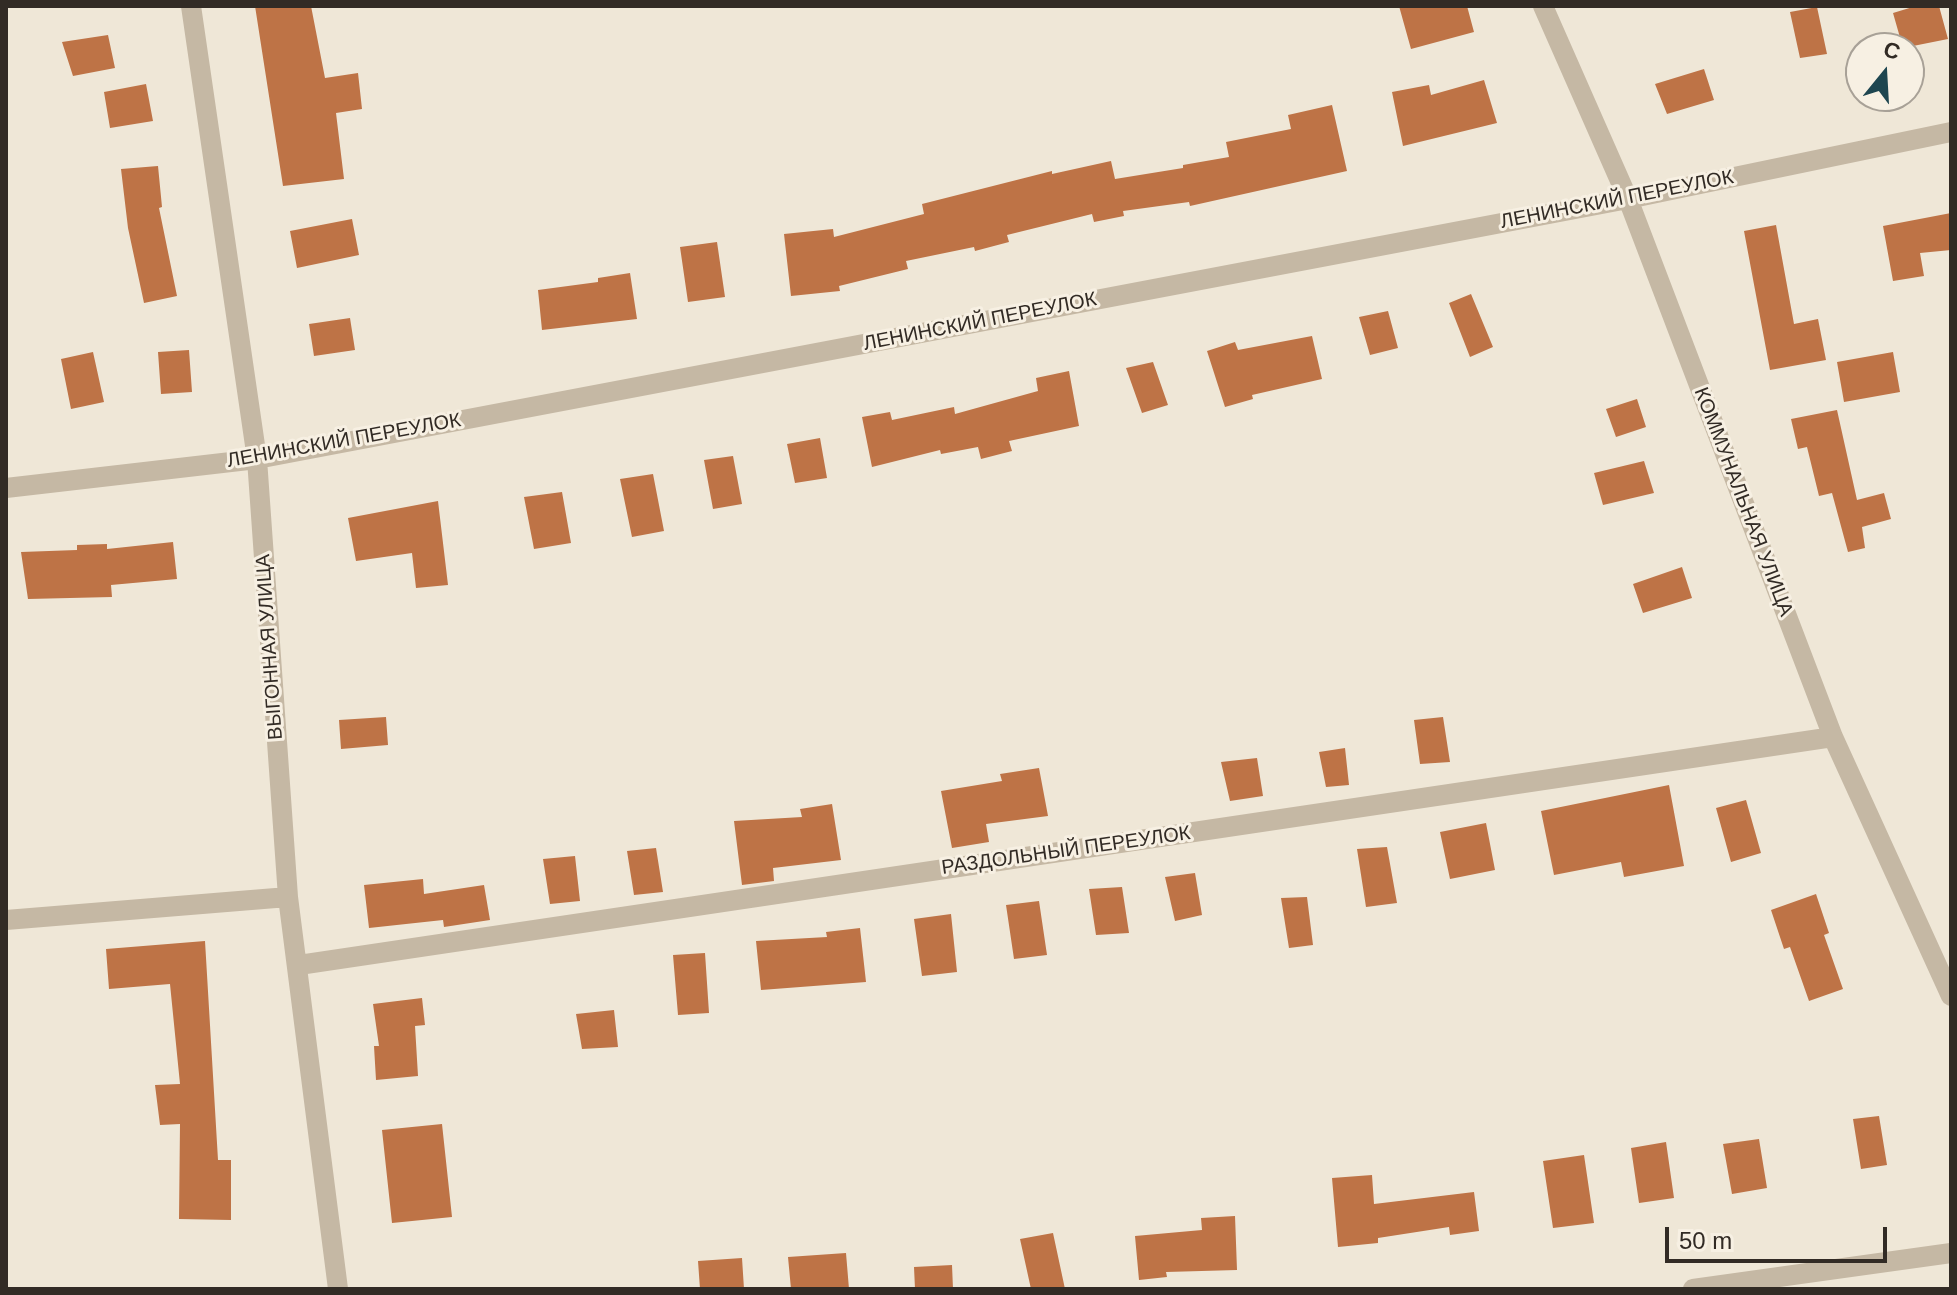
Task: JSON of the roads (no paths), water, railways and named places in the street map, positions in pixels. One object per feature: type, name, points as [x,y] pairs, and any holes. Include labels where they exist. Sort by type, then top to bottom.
[{"type":"street","name":"ВЫГОННАЯ УЛИЦА","points":[[191,6],[257,459],[288,897],[338,1289]]},
{"type":"street","name":"КОММУНАЛЬНАЯ УЛИЦА","points":[[1543,6],[1628,199],[1833,737],[1951,996]]},
{"type":"street","name":"ЛЕНИНСКИЙ ПЕРЕУЛОК","points":[[6,488],[257,459],[1628,199],[1951,132]]},
{"type":"street","name":"РАЗДОЛЬНЫЙ ПЕРЕУЛОК","points":[[299,965],[1833,737]]},
{"type":"street","points":[[6,920],[288,897]]},
{"type":"street","points":[[1693,1289],[1951,1253]]}]
